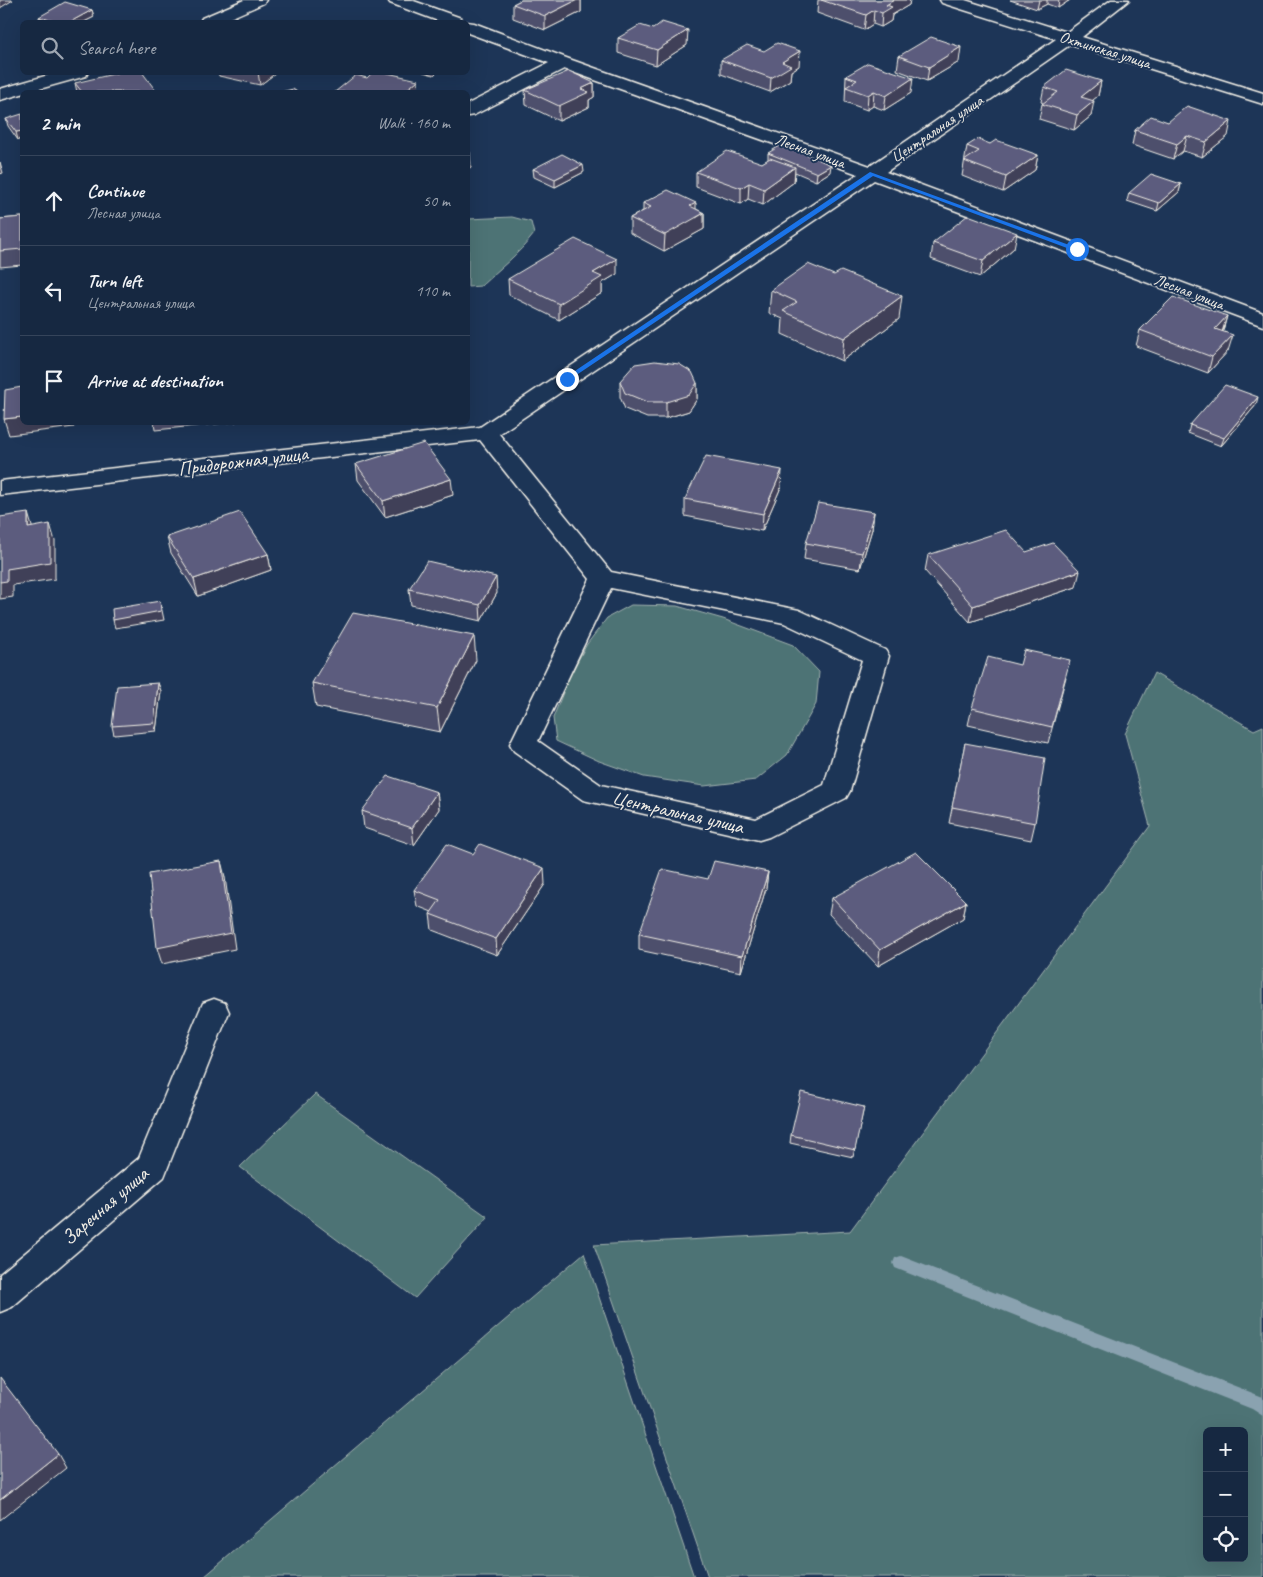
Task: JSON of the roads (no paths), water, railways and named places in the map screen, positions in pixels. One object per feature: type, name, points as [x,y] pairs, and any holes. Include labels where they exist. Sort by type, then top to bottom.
[{"type":"street","points":[[213,20],[258,0]]},
{"type":"street","points":[[396,0],[450,20]]},
{"type":"street","name":"Охтинская улица","points":[[948,0],[1263,100]]},
{"type":"street","name":"Центральная улица","points":[[486,433],[872,174],[1068,39],[1121,0]]},
{"type":"street","name":"Лесная улица","points":[[470,28],[563,64],[872,174],[1263,320]]},
{"type":"street","points":[[470,110],[563,64]]},
{"type":"street","points":[[0,95],[70,75]]},
{"type":"street","points":[[486,433],[603,578]]},
{"type":"street","name":"Придорожная улица","points":[[0,488],[486,433]]},
{"type":"street","name":"Центральная улица","points":[[603,578],[790,616],[876,656],[836,791],[759,830],[593,793],[523,744],[603,578]]},
{"type":"street","name":"Заречная улица","points":[[0,1296],[152,1167],[214,1012]]},
{"type":"waterway","points":[[901,1263],[1258,1403],[1263,1408]]}]
